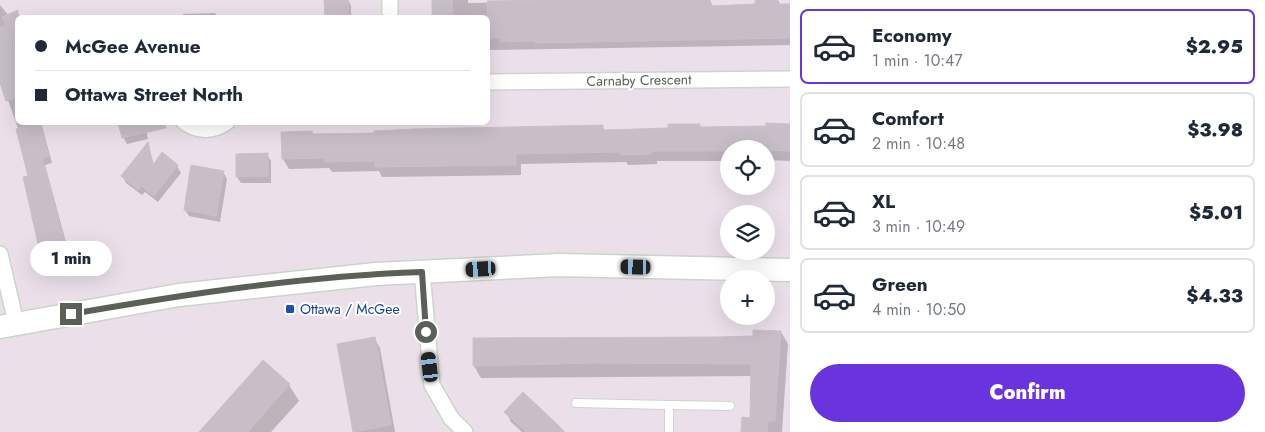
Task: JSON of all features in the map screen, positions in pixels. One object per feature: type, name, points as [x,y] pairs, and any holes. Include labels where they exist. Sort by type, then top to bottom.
[{"type":"main road","points":[[8,325],[180,295],[312,280],[422,272],[559,265],[790,270]]},
{"type":"street","points":[[390,0],[390,15]]},
{"type":"street","name":"Carnaby Crescent","points":[[490,82],[790,79]]},
{"type":"street","points":[[191,125],[202,130],[218,128],[222,125]]},
{"type":"street","points":[[0,254],[8,325]]},
{"type":"street","points":[[422,272],[432,385],[451,418],[465,432]]},
{"type":"lane","points":[[576,403],[730,406]]},
{"type":"lane","points":[[668,432],[669,405]]},
{"type":"building","points":[[324,0],[348,0],[349,15],[325,15]]},
{"type":"building","points":[[432,0],[452,0],[453,15],[432,15]]},
{"type":"building","points":[[710,0],[711,6],[755,4],[755,0],[777,0],[777,4],[790,4],[790,38],[500,42],[500,38],[490,38],[490,15],[487,15],[487,1]]},
{"type":"building","points":[[18,10],[18,15],[15,15],[15,98],[6,101],[0,83],[0,28],[6,25],[2,17]]},
{"type":"building","points":[[766,123],[790,124],[790,151],[775,151],[775,140],[720,140],[720,151],[652,151],[652,154],[621,155],[621,152],[516,154],[516,165],[375,167],[375,161],[325,162],[325,158],[282,159],[281,132],[312,131],[313,134],[374,133],[374,131],[413,129],[603,125],[603,130],[668,128],[668,124],[700,124],[700,127],[766,126]]},
{"type":"building","points":[[30,125],[41,125],[49,156],[42,158],[67,250],[41,257],[23,177],[28,176],[16,129]]},
{"type":"building","points":[[119,125],[166,125],[166,128],[122,138]]},
{"type":"building","points":[[148,142],[153,165],[162,152],[178,165],[154,196],[141,186],[138,190],[121,176]]},
{"type":"building","points":[[268,153],[268,176],[236,177],[236,154]]},
{"type":"building","points":[[191,165],[224,171],[216,216],[184,210]]},
{"type":"building","points":[[753,330],[781,331],[775,421],[768,421],[767,432],[741,432],[742,417],[750,418],[751,364],[593,363],[473,366],[473,338],[753,336]]},
{"type":"building","points":[[375,337],[391,425],[353,432],[337,344]]},
{"type":"building","points":[[263,360],[290,384],[248,432],[199,432]]},
{"type":"building","points":[[523,392],[564,432],[526,432],[504,412]]},
{"type":"place","name":"Ottawa / McGee","points":[[290,309]]},
{"type":"route","points":[[71,314],[180,295],[312,280],[422,272],[426,332]]}]
